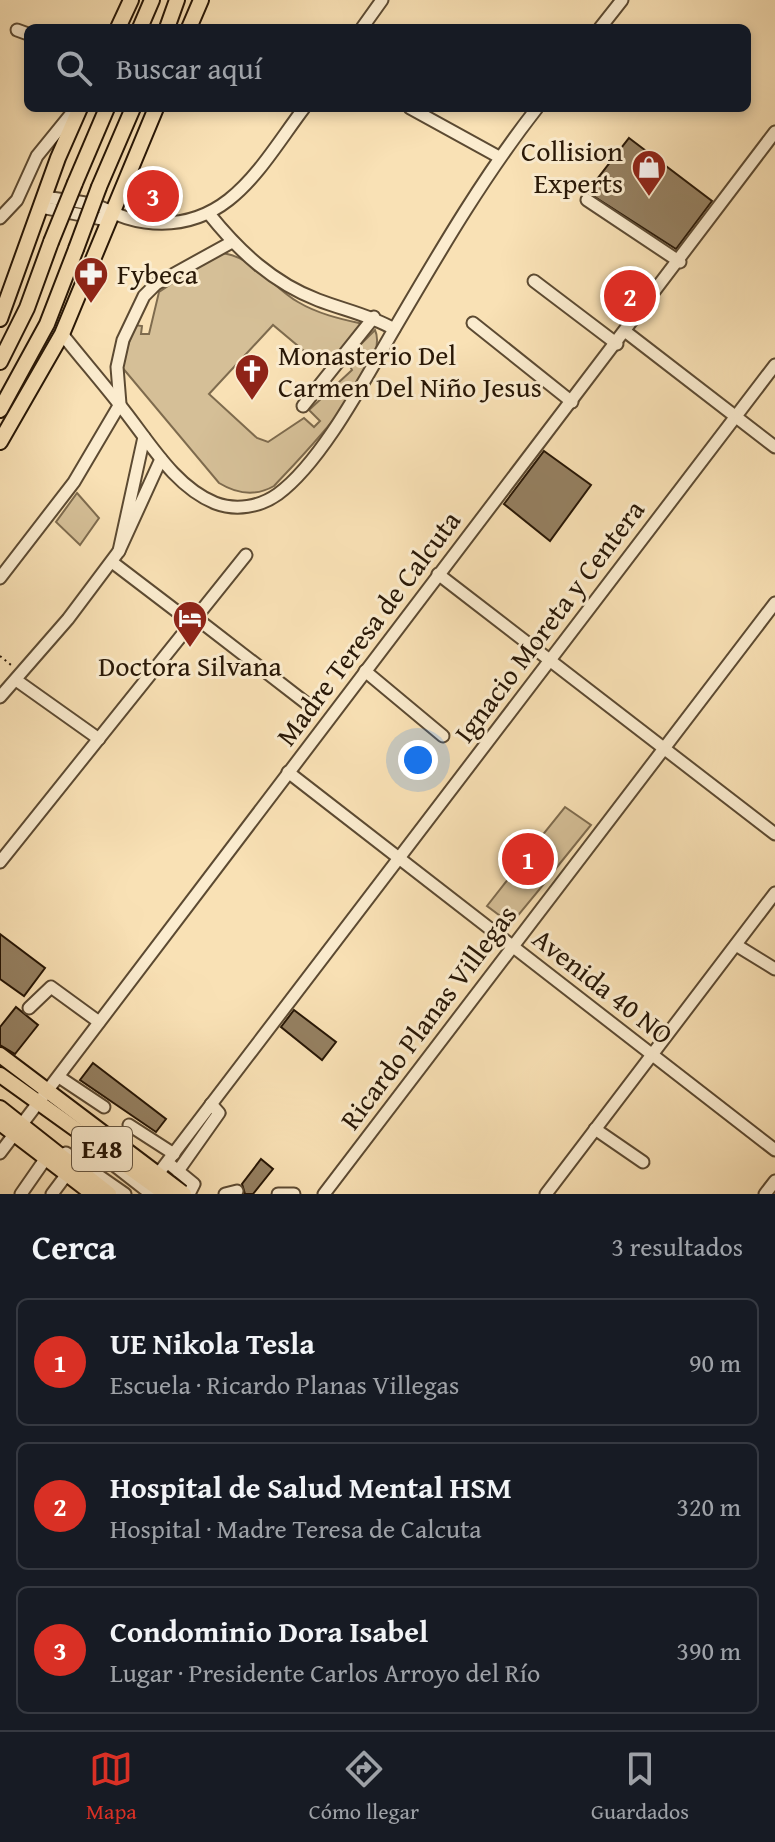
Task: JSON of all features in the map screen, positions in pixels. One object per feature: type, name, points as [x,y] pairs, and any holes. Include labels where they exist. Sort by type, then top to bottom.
[{"type":"main road","points":[[120,24],[131,0]]},
{"type":"main road","points":[[142,24],[152,0]]},
{"type":"main road","points":[[168,24],[177,0]]},
{"type":"main road","points":[[191,24],[201,0]]},
{"type":"main road","points":[[0,319],[77,112]]},
{"type":"main road","points":[[0,362],[27,308],[105,112]]},
{"type":"main road","points":[[0,410],[47,324],[131,112]]},
{"type":"main road","points":[[0,442],[62,334],[154,112]]},
{"type":"main road","points":[[0,1055],[43,1094]]},
{"type":"main road","points":[[0,1075],[22,1091],[43,1094]]},
{"type":"main road","name":"E48","points":[[43,1094],[166,1163],[187,1194]]},
{"type":"main road","name":"E48","points":[[43,1094],[166,1194]]},
{"type":"main road","name":"E48","points":[[0,1108],[46,1158],[93,1194]]},
{"type":"main road","points":[[0,1123],[18,1130]]},
{"type":"main road","name":"E48","points":[[18,1130],[109,1194]]},
{"type":"street","points":[[365,24],[382,0]]},
{"type":"street","points":[[603,24],[622,0]]},
{"type":"street","points":[[0,218],[12,208],[37,156],[75,112]]},
{"type":"street","points":[[43,202],[102,219],[112,214],[145,222],[180,224],[210,215],[240,193],[301,112]]},
{"type":"street","points":[[417,112],[499,157]]},
{"type":"street","points":[[62,334],[161,459],[200,496],[234,508],[256,505],[278,494],[331,431],[499,157],[534,112]]},
{"type":"street","name":"Madre Teresa de Calcuta","points":[[0,1153],[438,574],[680,262],[775,132]]},
{"type":"street","points":[[587,200],[680,262]]},
{"type":"street","points":[[210,215],[232,242],[264,270],[296,291],[374,317],[394,329]]},
{"type":"street","points":[[0,578],[74,482],[120,404],[117,367],[123,340],[144,296],[156,284],[232,242]]},
{"type":"street","points":[[534,281],[617,344]]},
{"type":"street","points":[[303,406],[374,317]]},
{"type":"street","points":[[473,323],[572,402]]},
{"type":"street","points":[[626,332],[775,447]]},
{"type":"street","name":"Ignacio Moreta y Centera","points":[[166,1163],[775,365]]},
{"type":"street","points":[[119,551],[144,437]]},
{"type":"street","points":[[0,697],[112,562],[161,459]]},
{"type":"street","points":[[2,856],[246,555]]},
{"type":"street","points":[[112,562],[306,703]]},
{"type":"street","points":[[438,574],[775,834]]},
{"type":"street","name":"Ricardo Planas Villegas","points":[[324,1194],[775,603]]},
{"type":"street","points":[[365,671],[443,736]]},
{"type":"street","points":[[19,677],[99,739]]},
{"type":"street","name":"Avenida 40 NO","points":[[288,772],[775,1150]]},
{"type":"street","points":[[546,1194],[775,893]]},
{"type":"street","points":[[736,945],[775,969]]},
{"type":"street","points":[[29,1008],[51,987],[101,1019]]},
{"type":"street","points":[[68,991],[101,1019]]},
{"type":"street","points":[[59,1077],[104,1107]]},
{"type":"street","points":[[43,1094],[76,1136],[151,1194]]},
{"type":"street","points":[[178,1171],[219,1113],[211,1104]]},
{"type":"street","points":[[129,1125],[166,1163],[194,1184],[187,1194]]},
{"type":"street","points":[[595,1129],[643,1162]]},
{"type":"street","points":[[18,1130],[125,1194]]},
{"type":"street","points":[[21,1194],[46,1158]]},
{"type":"street","points":[[52,1194],[67,1174]]},
{"type":"street","points":[[765,1194],[775,1181]]},
{"type":"street","points":[[278,1194],[294,1194]]},
{"type":"path","points":[[0,656],[19,677]]},
{"type":"shaded area","points":[[218,253],[230,254],[251,265],[288,296],[306,306],[363,324],[333,362],[316,361],[273,325],[209,394],[257,438],[268,442],[304,418],[314,427],[320,421],[309,410],[352,370],[346,359],[375,330],[377,346],[357,388],[274,486],[260,492],[239,492],[219,483],[121,366],[135,325],[142,326],[141,334],[149,334],[159,292]]},
{"type":"shaded area","points":[[77,493],[99,518],[80,545],[56,522]]},
{"type":"shaded area","points":[[565,807],[591,825],[553,872],[528,853]]},
{"type":"shaded area","points":[[527,855],[553,873],[511,924],[487,906]]},
{"type":"building","name":"Collision Experts","points":[[629,138],[712,201],[676,249],[587,192]]},
{"type":"building","points":[[137,180],[177,192],[170,213],[129,200]]},
{"type":"building","points":[[544,451],[591,485],[550,541],[504,504]]},
{"type":"building","points":[[0,934],[45,968],[24,996],[0,979]]},
{"type":"building","points":[[16,1007],[38,1025],[15,1054],[0,1045],[0,1027]]},
{"type":"building","points":[[294,1010],[336,1042],[322,1060],[281,1027]]},
{"type":"building","points":[[93,1063],[166,1119],[156,1132],[80,1080]]},
{"type":"building","points":[[261,1159],[273,1169],[253,1194],[245,1194],[242,1184]]},
{"type":"place","name":"Condominio Dora Isabel","points":[[153,196]]},
{"type":"place","name":"Collision Experts","points":[[649,198]]},
{"type":"place","name":"Hospital de Salud Mental HSM","points":[[630,296]]},
{"type":"place","name":"Fybeca","points":[[91,305]]},
{"type":"place","name":"Monasterio Del Carmen Del Niño Jesus","points":[[252,402]]},
{"type":"place","name":"Doctora Silvana","points":[[190,649]]},
{"type":"place","name":"UE Nikola Tesla","points":[[528,859]]}]
